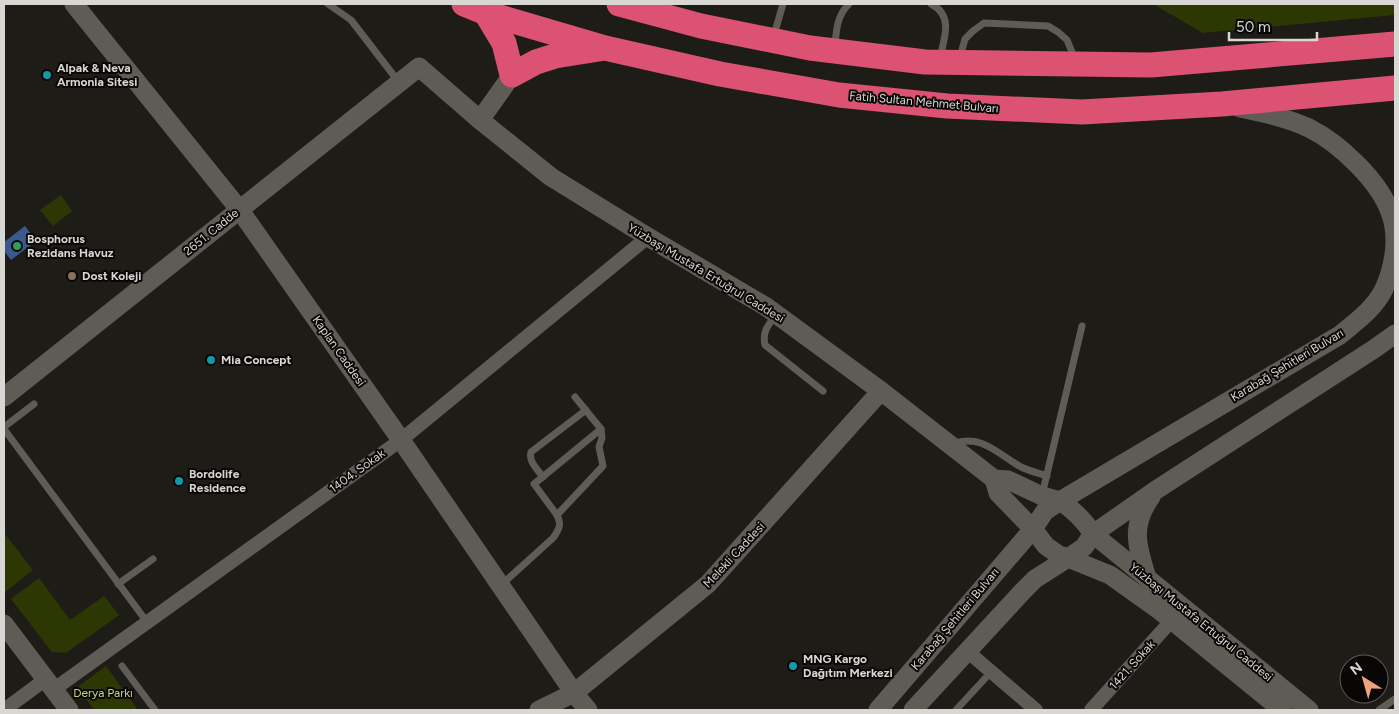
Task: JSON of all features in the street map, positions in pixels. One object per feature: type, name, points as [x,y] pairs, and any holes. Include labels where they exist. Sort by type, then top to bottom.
[{"type":"highway","points":[[619,4],[701,26],[773,40],[834,51],[925,62],[1151,65],[1395,44]]},
{"type":"highway","points":[[475,8],[504,43],[512,75],[536,62],[555,56],[605,48]]},
{"type":"highway","name":"Fatih Sultan Mehmet Bulvarı","points":[[475,8],[605,48],[720,74],[830,94],[947,106],[1082,112],[1222,104],[1395,88]]},
{"type":"street","name":"Kaplan Caddesi","points":[[74,4],[239,209],[401,440],[574,693],[588,710]]},
{"type":"street","name":"2651. Cadde","points":[[4,397],[419,66]]},
{"type":"street","name":"Yüzbaşı Mustafa Ertuğrul Caddesi","points":[[419,66],[480,120],[551,177],[777,314],[881,391],[994,479],[1008,480],[1042,496],[1060,501]]},
{"type":"street","points":[[480,120],[512,75]]},
{"type":"street","name":"Karabağ Şehitleri Bulvarı","points":[[878,710],[1033,529],[1045,511],[1340,334],[1368,312],[1384,290],[1391,270],[1395,244],[1391,214],[1378,190],[1360,168],[1341,149],[1310,129],[1278,116],[1222,104]]},
{"type":"street","name":"1404. Sokak","points":[[4,710],[50,684],[147,622],[401,440],[648,237]]},
{"type":"street","points":[[913,710],[1035,579],[1084,547],[1093,534],[1156,490],[1395,334]]},
{"type":"street","name":"Melekli Caddesi","points":[[539,710],[574,693],[708,584],[881,391]]},
{"type":"street","name":"Yüzbaşı Mustafa Ertuğrul Caddesi","points":[[994,479],[998,493],[1033,529]]},
{"type":"street","points":[[1148,578],[1137,541],[1137,527],[1140,515],[1156,490]]},
{"type":"street","points":[[1060,501],[1074,510],[1084,520],[1093,534]]},
{"type":"street","points":[[1033,529],[1052,551],[1068,558]]},
{"type":"street","name":"Yüzbaşı Mustafa Ertuğrul Caddesi","points":[[1093,534],[1309,710]]},
{"type":"street","name":"Yüzbaşı Mustafa Ertuğrul Caddesi","points":[[1068,558],[1110,575],[1172,620],[1282,710]]},
{"type":"street","name":"1421. Sokak","points":[[1091,710],[1172,620]]},
{"type":"street","points":[[4,624],[69,710]]},
{"type":"street","points":[[967,651],[1036,710]]},
{"type":"lane","points":[[328,4],[351,20],[399,82]]},
{"type":"lane","points":[[773,40],[783,4]]},
{"type":"lane","points":[[834,51],[836,29],[844,9],[849,4]]},
{"type":"lane","points":[[931,4],[938,8],[946,19],[945,38],[949,62]]},
{"type":"lane","points":[[949,62],[965,39],[984,23],[1048,26],[1067,40],[1077,64]]},
{"type":"lane","points":[[777,314],[768,325],[763,337],[765,345],[823,390]]},
{"type":"lane","points":[[1042,496],[1082,326]]},
{"type":"lane","points":[[557,515],[603,466],[599,447],[602,438],[600,429],[575,397]]},
{"type":"lane","points":[[34,404],[4,428],[147,622]]},
{"type":"lane","points":[[543,477],[530,456],[531,452],[586,410]]},
{"type":"lane","points":[[500,586],[553,538],[559,530],[560,521],[557,515],[534,484],[600,429]]},
{"type":"lane","points":[[950,445],[972,440],[992,448],[1022,468],[1047,476]]},
{"type":"lane","points":[[118,584],[153,559]]},
{"type":"lane","points":[[122,666],[155,710]]},
{"type":"lane","points":[[956,710],[991,672]]},
{"type":"lane","points":[[1379,710],[1395,699]]},
{"type":"green space","points":[[1153,4],[1395,4],[1395,15],[1203,33]]},
{"type":"green space","points":[[61,195],[72,211],[53,226],[40,210]]},
{"type":"green space","points":[[5,534],[33,570],[5,592],[4,590]]},
{"type":"green space","name":"Derya Parkı","points":[[39,578],[70,620],[104,596],[119,615],[66,653],[52,652],[11,599]]},
{"type":"green space","name":"Derya Parkı","points":[[106,666],[138,710],[94,710],[78,688]]},
{"type":"water","name":"Bosphorus Rezidans Havuz","points":[[25,226],[36,241],[11,260],[4,251],[4,242]]},
{"type":"place","name":"Alpak & Neva Armonia Sitesi","points":[[47,75]]},
{"type":"place","name":"Bosphorus Rezidans Havuz","points":[[17,246]]},
{"type":"place","name":"Dost Koleji","points":[[72,276]]},
{"type":"place","name":"Mia Concept","points":[[211,360]]},
{"type":"place","name":"Bordolife Residence","points":[[179,481]]},
{"type":"place","name":"MNG Kargo Dağıtım Merkezi","points":[[793,666]]}]
